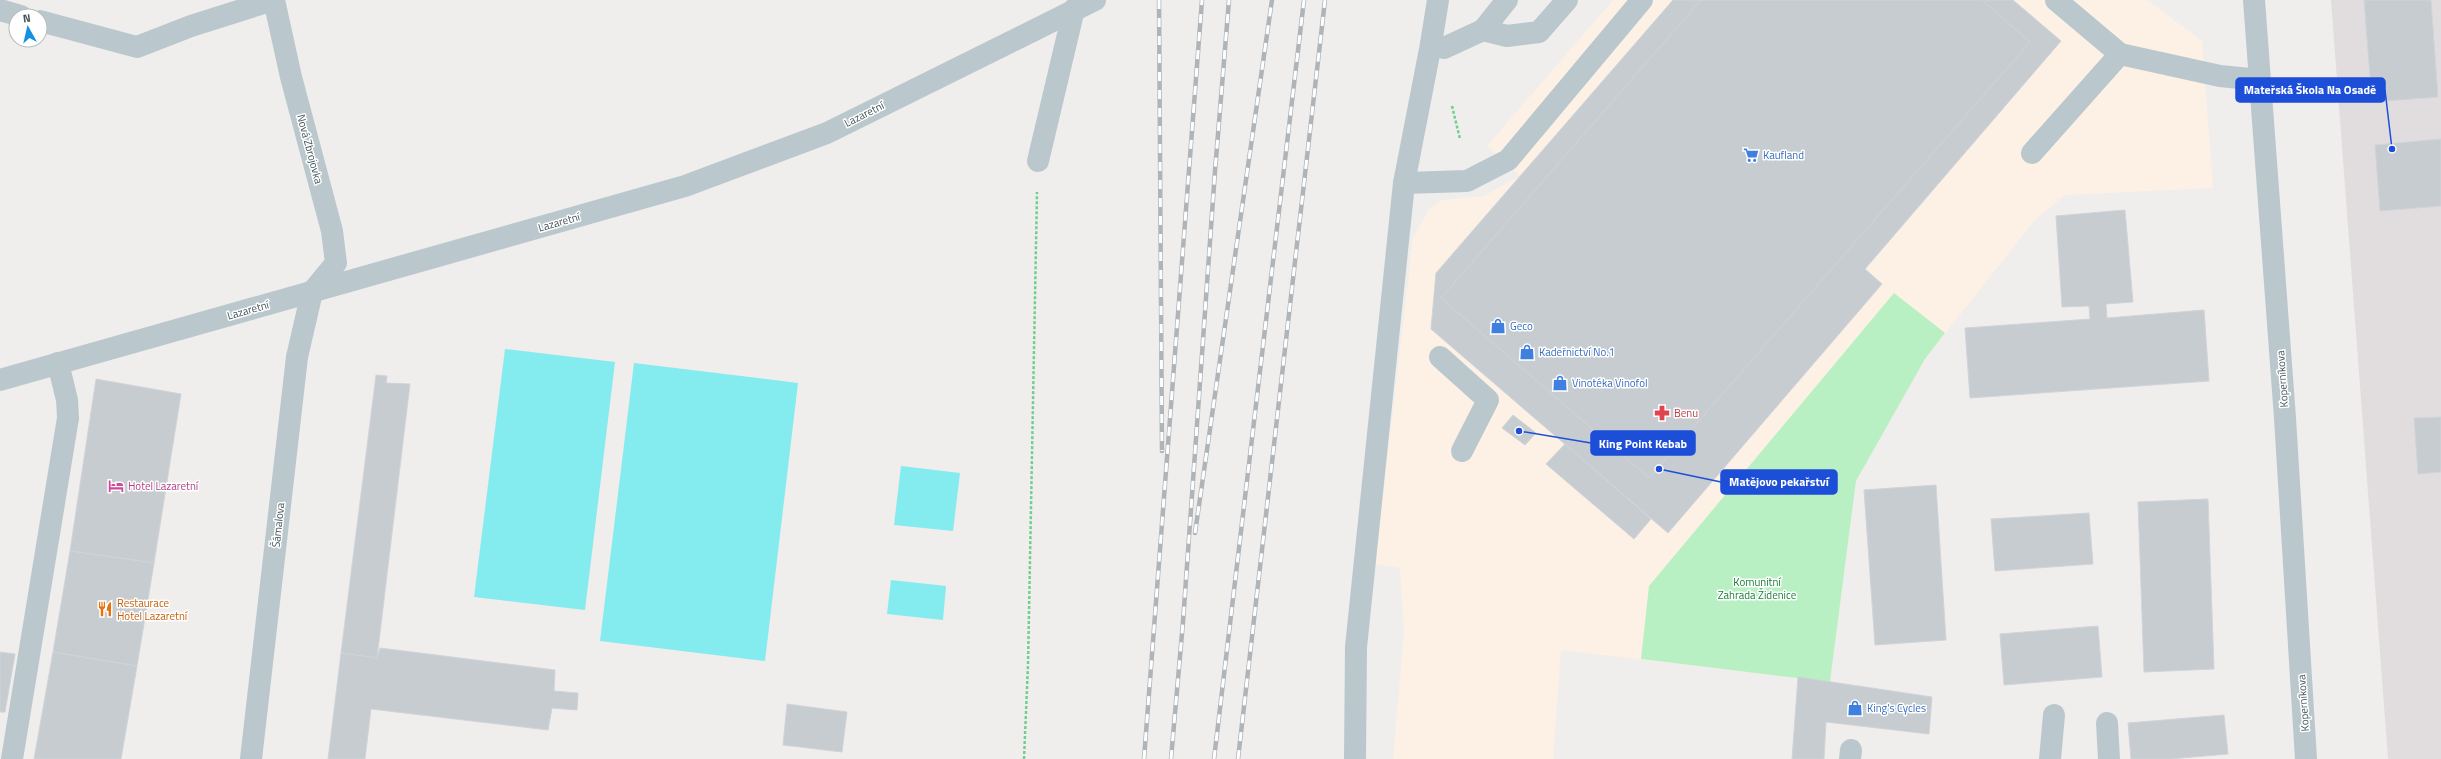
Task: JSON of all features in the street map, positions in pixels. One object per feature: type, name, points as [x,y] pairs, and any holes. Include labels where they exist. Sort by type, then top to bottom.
[{"type":"street","points":[[48,23],[137,47],[191,26],[273,0]]},
{"type":"street","name":"Nová Zbrojovka","points":[[273,0],[291,77],[332,231],[336,263],[312,292]]},
{"type":"street","name":"Lazaretní","points":[[0,380],[685,186],[827,133],[1074,9],[1095,0]]},
{"type":"street","points":[[1354,759],[1356,647],[1404,183],[1438,0]]},
{"type":"street","points":[[1431,44],[1444,48],[1483,30],[1507,0]]},
{"type":"street","points":[[1483,30],[1507,36],[1539,32],[1567,0]]},
{"type":"street","points":[[1404,183],[1467,181],[1508,160],[1642,0]]},
{"type":"street","points":[[2056,0],[2120,54],[2220,76],[2260,80]]},
{"type":"street","name":"Koperníkova","points":[[2254,0],[2306,759]]},
{"type":"street","points":[[1038,162],[1074,9]]},
{"type":"street","points":[[2032,153],[2120,54]]},
{"type":"street","name":"Šámalova","points":[[251,759],[297,357],[312,292]]},
{"type":"street","points":[[1440,357],[1488,400],[1462,451]]},
{"type":"street","points":[[12,759],[68,418],[67,400],[58,363]]},
{"type":"street","points":[[2050,759],[2054,715]]},
{"type":"street","points":[[2107,723],[2109,759]]},
{"type":"path","points":[[1451,104],[1460,139]]},
{"type":"path","points":[[1024,759],[1028,666],[1038,162]]},
{"type":"shaded area","points":[[1613,0],[2147,0],[2202,41],[2213,188],[2065,195],[2035,220],[1925,359],[1856,481],[1830,682],[1561,650],[1553,759],[1393,759],[1404,633],[1400,568],[1375,564],[1413,238],[1429,209],[1442,200],[1484,196],[1520,176],[1487,146]]},
{"type":"shaded area","points":[[2331,0],[2441,0],[2441,759],[2388,759]]},
{"type":"green space","name":"Komunitní Zahrada Židenice","points":[[1894,293],[1945,333],[1925,359],[1856,481],[1830,682],[1641,659],[1649,586]]},
{"type":"water","points":[[505,349],[615,362],[585,610],[474,597]]},
{"type":"water","points":[[634,363],[798,383],[765,661],[600,641]]},
{"type":"water","points":[[901,466],[960,473],[953,531],[894,525]]},
{"type":"water","points":[[891,580],[946,586],[943,620],[887,614]]},
{"type":"building","name":"Kaufland","points":[[1673,0],[2013,0],[2061,41],[1865,269],[1882,284],[1668,533],[1431,329],[1436,273]]},
{"type":"building","name":"Kaufland","points":[[1701,0],[1982,0],[2030,42],[1649,478],[1441,298]]},
{"type":"building","points":[[2364,0],[2431,0],[2438,97],[2372,102]]},
{"type":"building","points":[[2441,139],[2441,206],[2380,211],[2375,145]]},
{"type":"building","points":[[2125,210],[2133,302],[2106,304],[2107,318],[2204,310],[2209,381],[1970,398],[1965,328],[2090,319],[2089,306],[2062,307],[2056,216]]},
{"type":"building","points":[[376,375],[387,376],[386,383],[410,384],[377,658],[341,653]]},
{"type":"building","points":[[96,379],[181,394],[154,563],[70,551]]},
{"type":"building","points":[[1513,415],[1536,433],[1525,445],[1502,428]]},
{"type":"building","points":[[2441,417],[2441,472],[2418,474],[2414,418]]},
{"type":"building","points":[[1565,444],[1651,519],[1634,539],[1546,464]]},
{"type":"building","points":[[1936,485],[1946,640],[1875,645],[1864,490]]},
{"type":"building","points":[[2208,499],[2214,669],[2144,672],[2138,502]]},
{"type":"building","points":[[2089,513],[2093,564],[1995,571],[1991,519]]},
{"type":"building","points":[[70,551],[154,563],[137,666],[53,652]]},
{"type":"building","points":[[2098,626],[2102,677],[2004,685],[2000,634]]},
{"type":"building","points":[[380,648],[555,670],[554,691],[578,693],[577,710],[552,708],[548,730],[371,709],[365,759],[328,759],[341,653],[377,658]]},
{"type":"building","points":[[0,652],[15,654],[5,712],[0,712]]},
{"type":"building","points":[[53,652],[137,666],[121,759],[34,759]]},
{"type":"building","points":[[1798,677],[1932,697],[1929,734],[1826,722],[1824,759],[1792,759]]},
{"type":"building","points":[[787,704],[847,712],[842,752],[783,745]]},
{"type":"building","points":[[2224,715],[2228,754],[2170,759],[2131,759],[2128,723]]},
{"type":"railway","points":[[1159,0],[1162,451]]},
{"type":"railway","points":[[1144,759],[1202,0]]},
{"type":"railway","points":[[1171,759],[1183,622],[1215,171],[1229,0]]},
{"type":"railway","points":[[1195,533],[1272,0]]},
{"type":"railway","points":[[1214,759],[1304,0]]},
{"type":"railway","points":[[1238,759],[1325,0]]},
{"type":"place","name":"Mateřská Škola Na Osadě","points":[[2392,149]]},
{"type":"place","name":"Kaufland","points":[[1751,155]]},
{"type":"place","name":"Geco","points":[[1498,326]]},
{"type":"place","name":"Kadeřnictví No.1","points":[[1527,352]]},
{"type":"place","name":"Vinotéka Vinofol","points":[[1560,383]]},
{"type":"place","name":"Benu","points":[[1662,413]]},
{"type":"place","name":"King Point Kebab","points":[[1519,431]]},
{"type":"place","name":"Matějovo pekařství","points":[[1659,469]]},
{"type":"place","name":"Hotel Lazaretní","points":[[116,486]]},
{"type":"place","name":"Restaurace Hotel Lazaretní","points":[[105,609]]},
{"type":"place","name":"King's Cycles","points":[[1855,708]]}]
